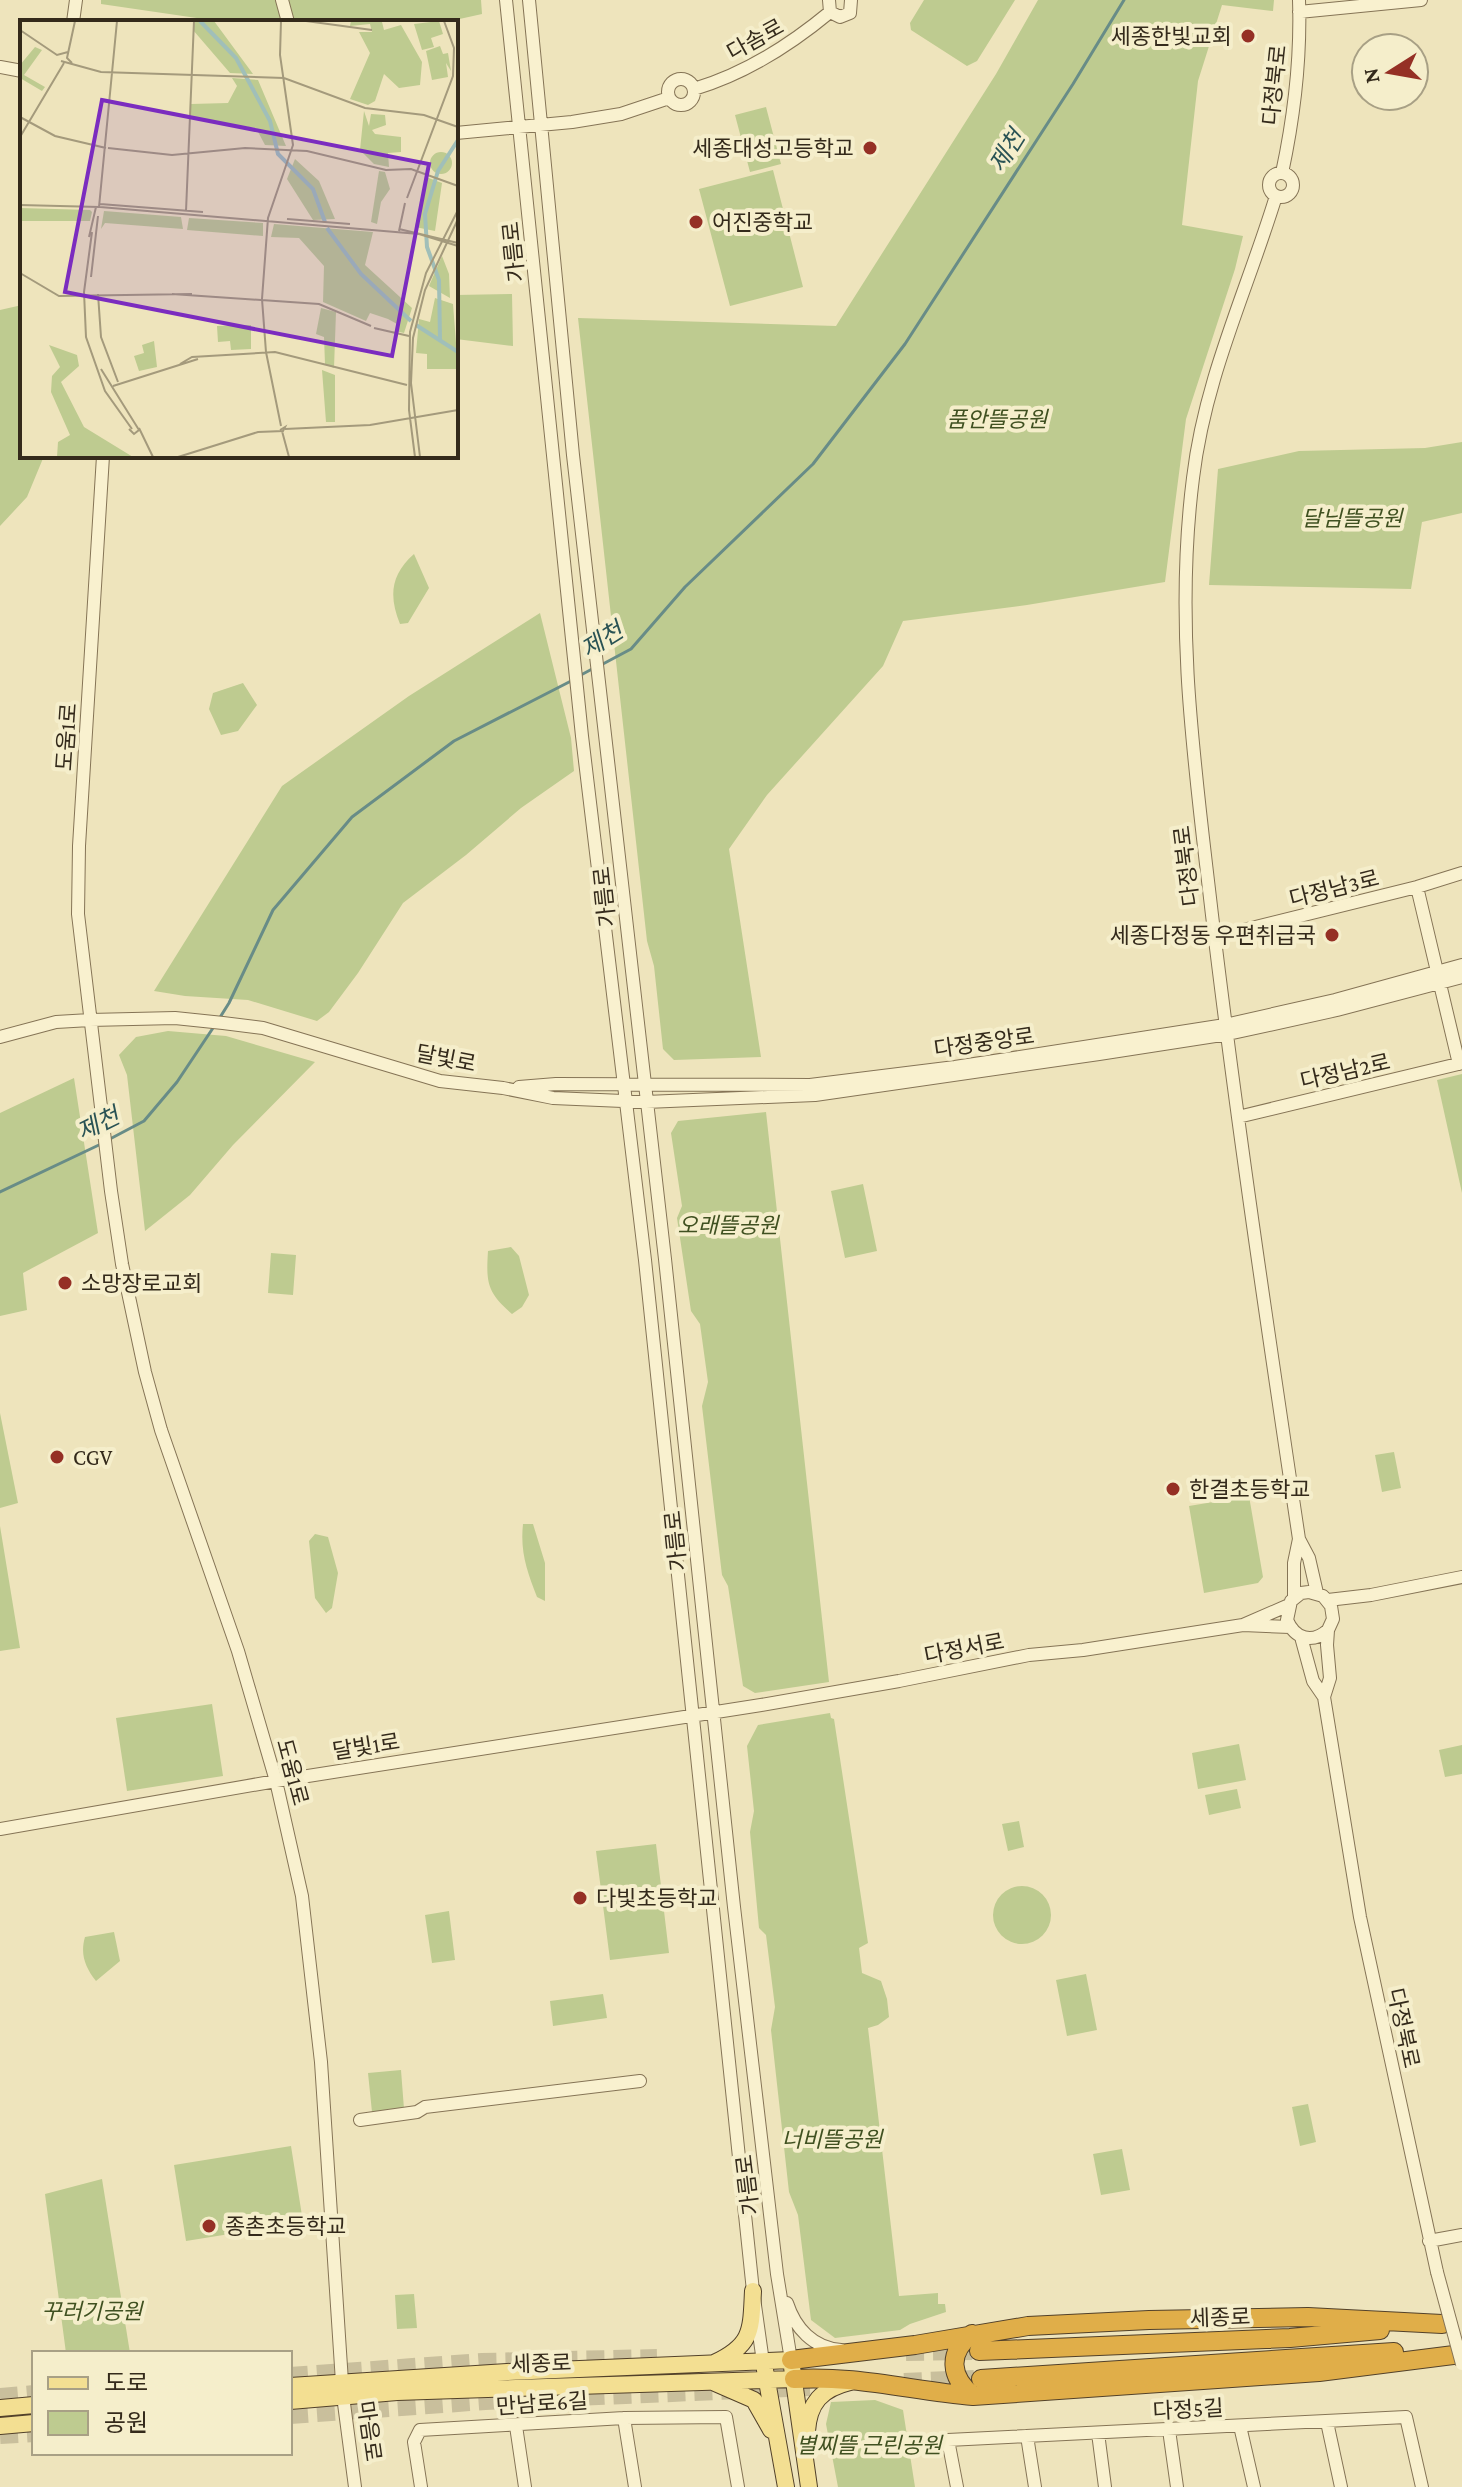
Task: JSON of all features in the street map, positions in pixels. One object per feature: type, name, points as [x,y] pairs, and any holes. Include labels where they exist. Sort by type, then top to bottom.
[{"type":"highway","points":[[792,2370],[861,2351],[976,2342],[1028,2326],[1308,2317],[1442,2324],[1462,2320]]},
{"type":"highway","points":[[976,2342],[962,2342],[954,2360],[955,2375],[964,2389],[977,2387]]},
{"type":"highway","name":"세종로","points":[[977,2387],[1434,2350],[1462,2345]]},
{"type":"highway","points":[[792,2370],[859,2380],[977,2387],[1305,2373],[1462,2354]]},
{"type":"main road","points":[[753,2291],[750,2330],[745,2342],[710,2373],[754,2400],[772,2430],[781,2460]]},
{"type":"main road","points":[[763,2362],[786,2487]]},
{"type":"main road","name":"세종로","points":[[710,2373],[763,2362],[792,2370]]},
{"type":"main road","points":[[792,2370],[809,2487]]},
{"type":"main road","name":"세종로","points":[[292,2386],[342,2389],[710,2373],[767,2379],[792,2370]]},
{"type":"main road","points":[[805,2461],[808,2414],[816,2399],[828,2389],[859,2380]]},
{"type":"main road","name":"세종로","points":[[292,2401],[342,2389]]},
{"type":"main road","points":[[0,2408],[32,2405]]},
{"type":"main road","points":[[0,2426],[32,2423]]},
{"type":"street","points":[[73,20],[76,0]]},
{"type":"street","points":[[282,0],[287,20]]},
{"type":"street","name":"가름로","points":[[506,0],[582,736],[625,1085],[763,2362]]},
{"type":"street","name":"가름로","points":[[529,0],[573,455],[777,2274],[792,2370]]},
{"type":"street","name":"다솜로","points":[[694,89],[756,63],[800,37],[829,6],[836,17],[847,15],[852,9],[851,0]]},
{"type":"street","points":[[1299,6],[1421,0]]},
{"type":"street","name":"다정북로","points":[[1299,6],[1294,88],[1282,173],[1275,174],[1269,184],[1276,196],[1205,405],[1193,474],[1183,607],[1189,717],[1226,1029],[1299,1539]]},
{"type":"street","points":[[0,67],[20,71]]},
{"type":"street","name":"다솜로","points":[[676,80],[689,81],[694,89],[688,104],[676,104],[669,98],[668,90],[676,80]]},
{"type":"street","name":"다솜로","points":[[458,133],[540,126],[621,114],[669,98]]},
{"type":"street","name":"도움1로","points":[[103,458],[79,846],[78,914],[111,1191],[122,1264],[145,1372],[161,1430],[238,1651],[276,1781],[302,1896],[321,2062],[342,2389]]},
{"type":"street","name":"다정남3로","points":[[1215,937],[1462,873]]},
{"type":"street","points":[[1417,887],[1461,1064]]},
{"type":"street","name":"다정중앙로","points":[[1438,978],[1462,965]]},
{"type":"street","name":"다정중앙로","points":[[627,1103],[815,1095],[1226,1029],[1438,978],[1462,977]]},
{"type":"street","name":"달빛로","points":[[90,1020],[175,1018],[263,1028],[440,1081],[503,1088],[553,1098],[627,1103]]},
{"type":"street","points":[[0,1037],[56,1022],[90,1020]]},
{"type":"street","name":"다정중앙로","points":[[503,1088],[556,1084],[810,1085],[1226,1029]]},
{"type":"street","name":"다정남2로","points":[[1238,1117],[1461,1064]]},
{"type":"street","points":[[1299,1539],[1309,1558],[1330,1625],[1330,1678],[1324,1697]]},
{"type":"street","points":[[1299,1539],[1287,1620],[1301,1637],[1313,1681],[1324,1697]]},
{"type":"street","points":[[1243,1625],[1292,1602],[1301,1593],[1322,1597],[1371,1595],[1462,1577]]},
{"type":"street","points":[[1301,1637],[1315,1638],[1349,1606],[1371,1595]]},
{"type":"street","points":[[1243,1625],[1290,1627]]},
{"type":"street","name":"다정서로","points":[[693,1716],[1029,1655],[1083,1650],[1243,1625]]},
{"type":"street","name":"다정북로","points":[[1324,1697],[1360,1917],[1429,2241],[1462,2364]]},
{"type":"street","name":"달빛1로","points":[[0,1829],[276,1781],[693,1716]]},
{"type":"street","points":[[360,2120],[417,2112],[425,2107],[640,2081]]},
{"type":"street","points":[[1429,2241],[1462,2235]]},
{"type":"street","points":[[777,2274],[790,2312],[809,2339],[833,2349],[861,2351]]},
{"type":"street","name":"마음로","points":[[342,2389],[355,2487]]},
{"type":"street","name":"만남로6길","points":[[421,2487],[414,2442],[420,2430],[624,2418],[726,2417],[738,2487]]},
{"type":"street","name":"다정5길","points":[[957,2487],[948,2440],[1406,2417],[1422,2487]]},
{"type":"street","points":[[624,2418],[635,2487]]},
{"type":"street","points":[[1327,2422],[1341,2487]]},
{"type":"street","points":[[516,2426],[525,2487]]},
{"type":"street","points":[[1240,2426],[1254,2487]]},
{"type":"street","points":[[1169,2430],[1177,2487]]},
{"type":"street","points":[[1098,2433],[1105,2487]]},
{"type":"street","points":[[1027,2436],[1035,2487]]},
{"type":"green space","points":[[101,0],[481,0],[482,14],[455,20],[210,20],[101,4]]},
{"type":"green space","points":[[924,0],[1015,0],[977,61],[967,66],[911,30],[910,23]]},
{"type":"green space","name":"품안뜰공원","points":[[1038,0],[1274,0],[1273,11],[1222,5],[1198,81],[1182,225],[1243,236],[1186,419],[1165,582],[1027,605],[903,621],[883,666],[767,795],[729,849],[761,1057],[674,1060],[663,1049],[654,966],[647,941],[578,318],[836,326],[996,74]]},
{"type":"green space","points":[[766,107],[781,164],[750,172],[735,115]]},
{"type":"green space","points":[[773,170],[803,287],[730,306],[699,189]]},
{"type":"green space","points":[[512,294],[513,346],[458,339],[458,295]]},
{"type":"green space","points":[[20,305],[20,458],[43,458],[27,497],[0,526],[0,310]]},
{"type":"green space","name":"달님뜰공원","points":[[1462,442],[1462,513],[1422,522],[1411,589],[1209,585],[1218,469],[1299,451],[1425,448]]},
{"type":"green space","points":[[414,554],[429,588],[408,623],[400,624],[394,605],[394,587],[400,570]]},
{"type":"green space","points":[[540,613],[571,738],[574,771],[521,808],[403,903],[329,1012],[317,1021],[248,1000],[154,991],[282,786],[409,696]]},
{"type":"green space","points":[[243,683],[257,705],[238,731],[221,735],[209,709],[213,693]]},
{"type":"green space","points":[[168,1031],[226,1036],[315,1062],[233,1145],[190,1195],[145,1231],[127,1075],[119,1055],[136,1037]]},
{"type":"green space","points":[[1462,1074],[1462,1193],[1437,1080]]},
{"type":"green space","points":[[74,1078],[98,1233],[23,1273],[27,1310],[0,1316],[0,1113]]},
{"type":"green space","name":"오래뜰공원","points":[[766,1112],[829,1682],[755,1693],[743,1686],[728,1586],[722,1575],[702,1406],[708,1382],[700,1324],[691,1311],[677,1218],[682,1206],[671,1133],[678,1121]]},
{"type":"green space","points":[[863,1184],[877,1251],[845,1258],[831,1191]]},
{"type":"green space","points":[[511,1247],[519,1256],[529,1295],[522,1307],[512,1314],[493,1293],[487,1271],[488,1251]]},
{"type":"green space","points":[[271,1253],[296,1255],[293,1295],[268,1293]]},
{"type":"green space","points":[[0,1413],[18,1503],[0,1508]]},
{"type":"green space","points":[[1394,1452],[1401,1488],[1382,1492],[1375,1455]]},
{"type":"green space","points":[[1249,1496],[1263,1577],[1258,1583],[1204,1593],[1189,1506]]},
{"type":"green space","points":[[523,1524],[533,1524],[545,1563],[545,1601],[537,1597],[527,1570],[523,1553]]},
{"type":"green space","points":[[0,1526],[20,1648],[0,1651]]},
{"type":"green space","points":[[315,1534],[328,1537],[338,1573],[332,1608],[326,1613],[315,1598],[309,1541]]},
{"type":"green space","points":[[212,1704],[223,1776],[127,1791],[116,1718]]},
{"type":"green space","name":"너비뜰공원","points":[[830,1713],[834,1719],[868,1943],[859,1948],[862,1973],[881,1981],[887,1999],[889,2017],[868,2028],[899,2296],[938,2293],[938,2304],[945,2304],[946,2312],[900,2330],[835,2338],[811,2320],[798,2215],[789,2192],[771,2030],[775,2007],[766,1935],[759,1928],[750,1832],[754,1811],[747,1746],[758,1725]]},
{"type":"green space","points":[[1239,1744],[1246,1780],[1198,1789],[1192,1753]]},
{"type":"green space","points":[[1462,1745],[1462,1774],[1445,1777],[1439,1750]]},
{"type":"green space","points":[[1237,1789],[1241,1808],[1209,1815],[1205,1795]]},
{"type":"green space","points":[[1019,1821],[1024,1847],[1008,1851],[1002,1824]]},
{"type":"green space","points":[[656,1844],[669,1953],[610,1960],[596,1851]]},
{"type":"green space","points":[[1022,1886],[1043,1894],[1051,1915],[1043,1936],[1022,1944],[1001,1936],[993,1915],[1001,1894]]},
{"type":"green space","points":[[449,1911],[455,1960],[432,1963],[425,1915]]},
{"type":"green space","points":[[114,1932],[120,1961],[96,1981],[84,1960],[85,1937]]},
{"type":"green space","points":[[1086,1974],[1097,2030],[1067,2036],[1056,1980]]},
{"type":"green space","points":[[603,1994],[607,2018],[553,2026],[550,2001]]},
{"type":"green space","points":[[401,2070],[404,2109],[372,2112],[368,2073]]},
{"type":"green space","points":[[1308,2104],[1316,2142],[1300,2146],[1292,2107]]},
{"type":"green space","points":[[291,2146],[303,2222],[186,2241],[174,2165]]},
{"type":"green space","points":[[1122,2149],[1130,2190],[1101,2195],[1093,2154]]},
{"type":"green space","name":"꾸러기공원","points":[[102,2179],[130,2351],[66,2351],[45,2194]]},
{"type":"green space","points":[[414,2294],[417,2328],[397,2329],[395,2295]]},
{"type":"green space","name":"별찌뜰 근린공원","points":[[875,2400],[903,2410],[915,2487],[838,2487],[826,2424],[831,2402]]},
{"type":"waterway","name":"제천","points":[[601,665],[631,649],[685,587],[813,464],[905,344],[1124,0]]},
{"type":"waterway","name":"제천","points":[[579,676],[594,668]]},
{"type":"waterway","name":"제천","points":[[219,1019],[273,910],[352,817],[454,741],[573,680]]},
{"type":"waterway","name":"제천","points":[[108,1140],[144,1121],[177,1082],[215,1025]]},
{"type":"waterway","name":"제천","points":[[0,1192],[101,1144]]},
{"type":"tunnel","points":[[906,2352],[972,2351]]},
{"type":"tunnel","points":[[292,2376],[482,2362],[657,2358]]},
{"type":"tunnel","points":[[904,2382],[974,2379]]},
{"type":"tunnel","points":[[292,2415],[485,2401],[810,2387]]},
{"type":"tunnel","points":[[0,2397],[32,2394]]},
{"type":"tunnel","points":[[0,2435],[32,2433]]},
{"type":"place","name":"세종한빛교회","points":[[1248,36]]},
{"type":"place","name":"세종대성고등학교","points":[[870,148]]},
{"type":"place","name":"어진중학교","points":[[696,222]]},
{"type":"place","name":"세종다정동 우편취급국","points":[[1332,935]]},
{"type":"place","name":"소망장로교회","points":[[65,1283]]},
{"type":"place","name":"CGV","points":[[57,1457]]},
{"type":"place","name":"한결초등학교","points":[[1173,1489]]},
{"type":"place","name":"다빛초등학교","points":[[580,1898]]},
{"type":"place","name":"종촌초등학교","points":[[209,2226]]}]
